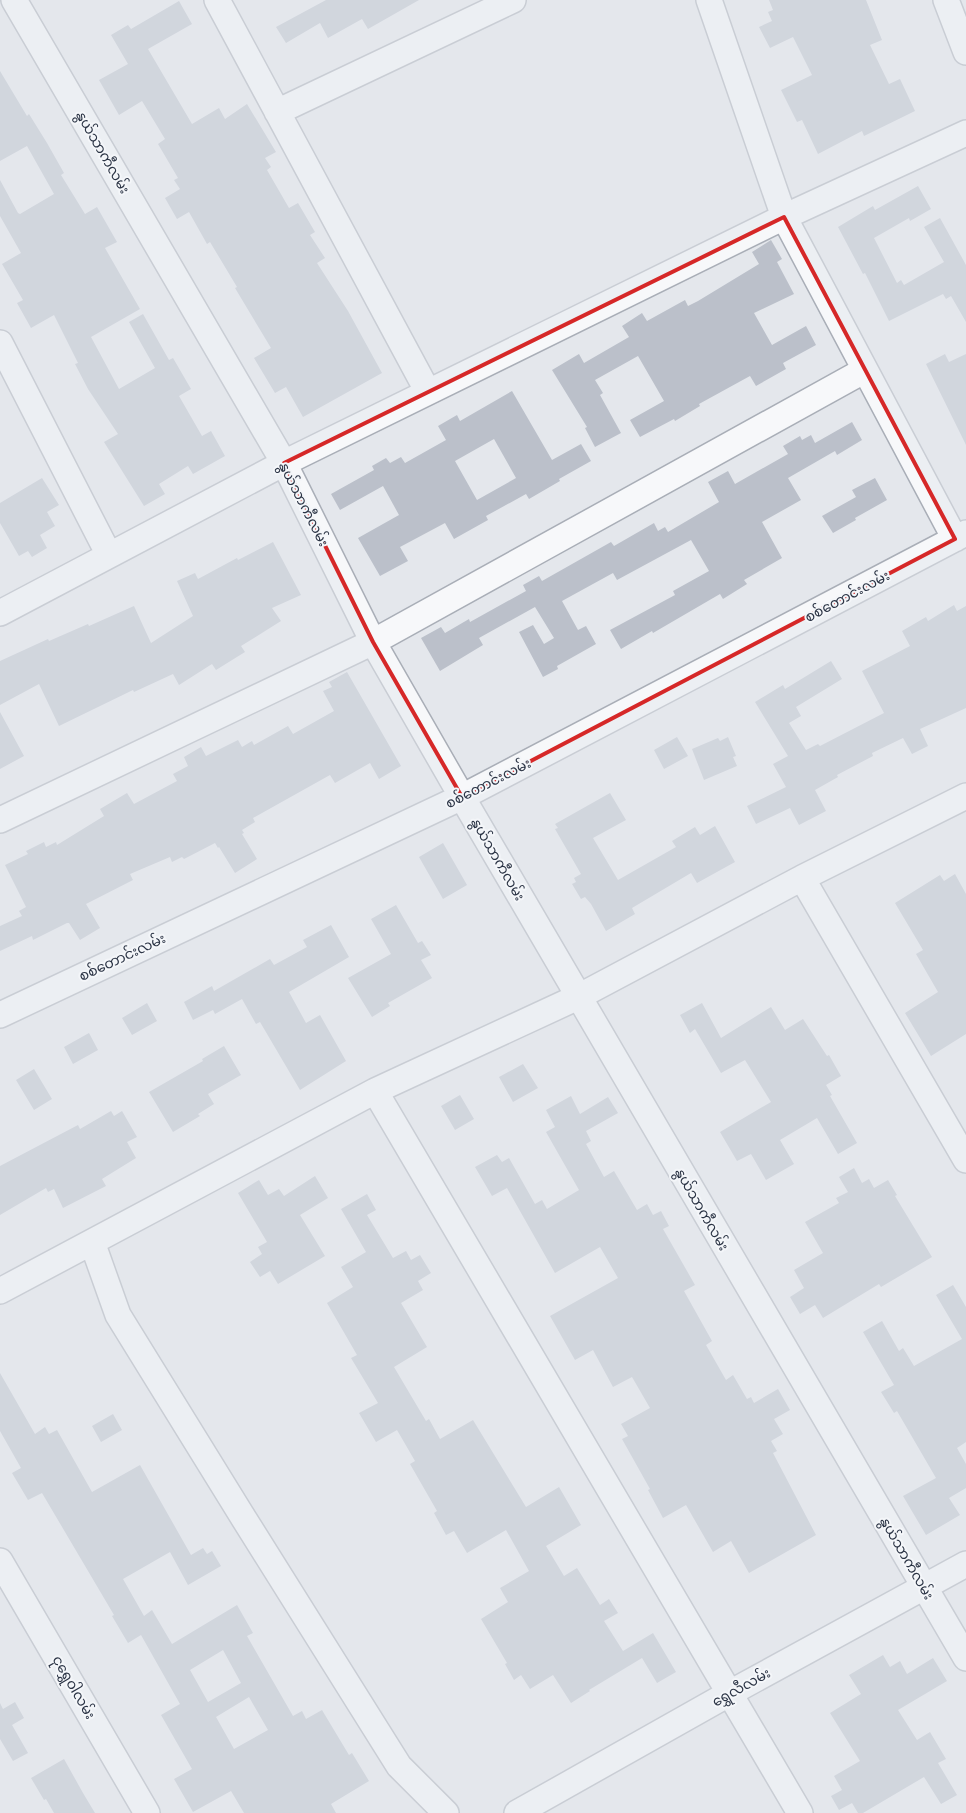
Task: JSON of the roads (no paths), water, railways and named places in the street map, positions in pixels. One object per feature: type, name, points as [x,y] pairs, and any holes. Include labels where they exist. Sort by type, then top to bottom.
[{"type":"street","name":"နွယ်သာကီလမ်း","points":[[14,0],[284,463],[373,642],[578,997],[966,1658]]},
{"type":"street","points":[[217,0],[428,392]]},
{"type":"street","points":[[277,112],[513,0]]},
{"type":"street","points":[[710,0],[784,218],[865,370],[961,536]]},
{"type":"street","points":[[946,0],[966,52]]},
{"type":"street","points":[[0,612],[284,463],[784,218],[966,133]]},
{"type":"street","points":[[0,343],[109,555]]},
{"type":"street","points":[[0,820],[373,642],[865,370]]},
{"type":"street","name":"စစ်တောင်းလမ်း","points":[[0,1015],[462,797],[961,536]]},
{"type":"street","points":[[0,1291],[375,1091],[578,997],[802,878],[966,796]]},
{"type":"street","points":[[802,878],[966,1160]]},
{"type":"street","points":[[375,1091],[800,1813]]},
{"type":"street","points":[[92,1242],[118,1315],[231,1498],[399,1766],[446,1813]]},
{"type":"street","name":"ငုရွှေဝါလမ်း","points":[[0,1561],[147,1813]]},
{"type":"street","name":"ရွှေလီလမ်း","points":[[517,1813],[730,1693],[966,1564]]}]
